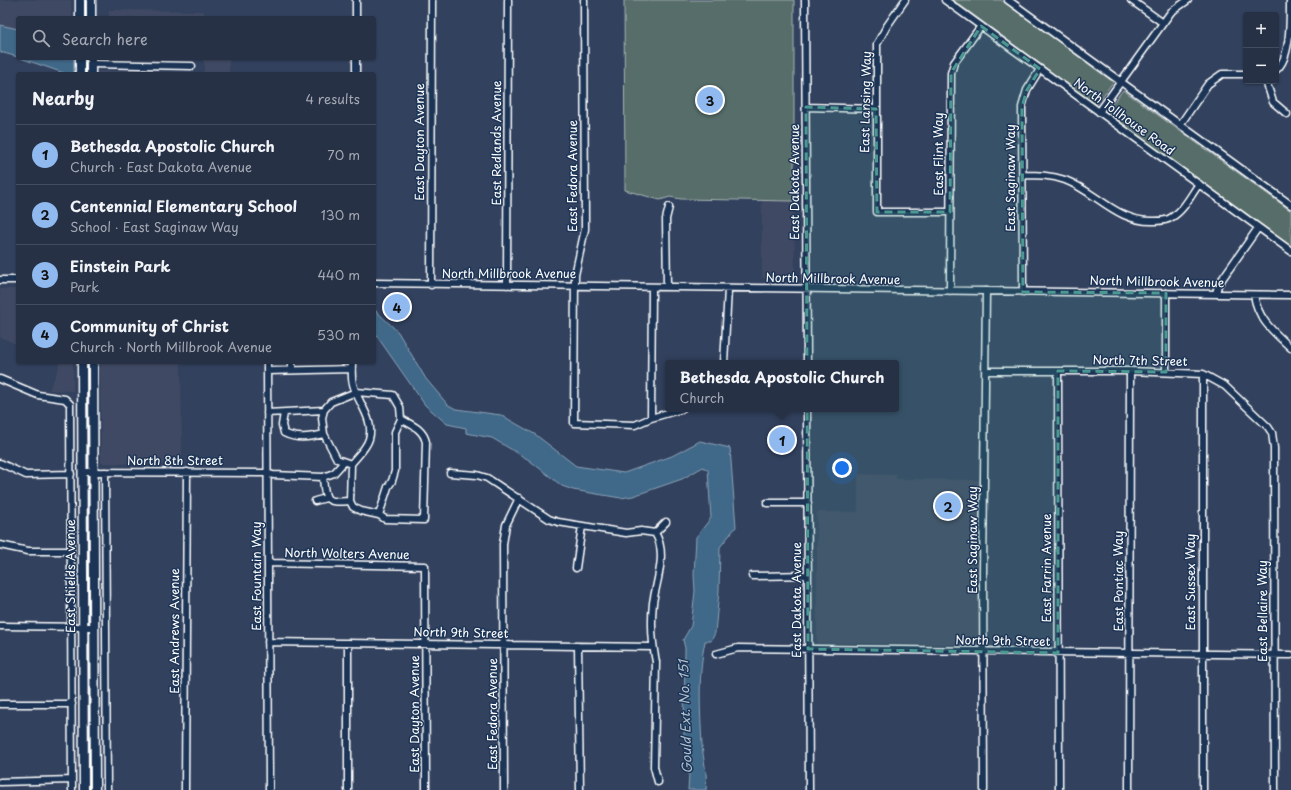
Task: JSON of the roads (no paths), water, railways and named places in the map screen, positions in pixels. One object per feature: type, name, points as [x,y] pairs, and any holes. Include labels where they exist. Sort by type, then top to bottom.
[{"type":"main road","points":[[80,0],[80,16]]},
{"type":"main road","points":[[91,0],[91,16]]},
{"type":"main road","points":[[80,60],[80,72]]},
{"type":"main road","points":[[90,60],[92,72]]},
{"type":"main road","name":"East Shields Avenue","points":[[82,364],[84,786]]},
{"type":"main road","name":"East Shields Avenue","points":[[93,364],[95,790]]},
{"type":"main road","points":[[84,786],[89,786],[90,790]]},
{"type":"street","points":[[356,0],[356,16]]},
{"type":"street","name":"East Dayton Avenue","points":[[431,285],[432,0]]},
{"type":"street","name":"East Redlands Avenue","points":[[507,285],[508,0]]},
{"type":"street","name":"East Fedora Avenue","points":[[584,0],[585,229],[577,262],[575,286],[574,423],[635,425],[651,418]]},
{"type":"street","name":"East Dakota Avenue","points":[[805,0],[807,360]]},
{"type":"street","name":"East Lansing Way","points":[[905,0],[887,26],[878,44],[876,109],[877,212],[950,212]]},
{"type":"street","name":"North Tollhouse Road","points":[[945,0],[1291,251]]},
{"type":"street","points":[[1008,0],[1291,205]]},
{"type":"street","points":[[1131,0],[1163,23]]},
{"type":"street","points":[[1099,112],[1171,12],[1188,0]]},
{"type":"street","points":[[1279,67],[1285,61],[1289,51],[1290,0]]},
{"type":"street","name":"East Flint Way","points":[[950,290],[951,73],[954,63],[981,26]]},
{"type":"street","points":[[90,60],[192,66]]},
{"type":"street","points":[[356,60],[356,72]]},
{"type":"street","name":"East Saginaw Way","points":[[1023,292],[1024,98],[1040,69]]},
{"type":"street","points":[[1180,125],[1208,84],[1222,74],[1243,74]]},
{"type":"street","points":[[1267,84],[1273,102],[1287,114]]},
{"type":"street","points":[[806,107],[876,109]]},
{"type":"street","points":[[1023,175],[1043,175],[1066,181],[1104,209],[1130,218],[1161,221],[1171,218],[1180,211],[1198,184]]},
{"type":"street","points":[[667,287],[666,219],[669,207]]},
{"type":"street","points":[[1216,294],[1218,285],[1258,228]]},
{"type":"street","points":[[0,280],[16,280]]},
{"type":"street","name":"North Millbrook Avenue","points":[[376,283],[806,290],[950,290],[1291,295]]},
{"type":"street","points":[[652,287],[651,418],[672,412]]},
{"type":"street","points":[[724,360],[728,288]]},
{"type":"street","name":"East Saginaw Way","points":[[984,790],[986,291]]},
{"type":"street","points":[[1166,293],[1166,372]]},
{"type":"street","points":[[1254,295],[1256,309],[1262,320],[1291,348]]},
{"type":"street","name":"East Fountain Way","points":[[267,364],[269,790]]},
{"type":"street","points":[[292,364],[292,370]]},
{"type":"street","points":[[352,364],[352,382],[370,421],[370,437],[361,453],[351,464],[350,500],[353,507],[361,511],[379,515],[385,519],[424,520],[426,442],[424,435],[418,429],[401,419]]},
{"type":"street","points":[[267,371],[352,369]]},
{"type":"street","name":"East Farrin Avenue","points":[[1058,371],[1059,790]]},
{"type":"street","name":"North 7th Street","points":[[986,372],[1130,371],[1203,374],[1225,386],[1264,422],[1272,433]]},
{"type":"street","name":"East Pontiac Way","points":[[1129,790],[1130,371]]},
{"type":"street","name":"East Sussex Way","points":[[1203,374],[1203,790]]},
{"type":"street","points":[[0,379],[38,395],[68,401],[70,407],[72,790]]},
{"type":"street","points":[[351,464],[337,459],[324,434],[322,418],[324,410],[331,402],[356,392],[393,395],[400,407],[401,419],[395,432],[395,471],[379,515]]},
{"type":"street","points":[[267,414],[324,410]]},
{"type":"street","name":"East Dakota Avenue","points":[[807,412],[809,790]]},
{"type":"street","points":[[284,414],[282,425],[284,432],[290,435],[306,438],[324,434]]},
{"type":"street","name":"East Bellaire Way","points":[[1272,433],[1274,448],[1275,790]]},
{"type":"street","points":[[326,498],[324,495],[323,476],[334,473],[344,462]]},
{"type":"street","points":[[0,463],[26,475],[71,474]]},
{"type":"street","name":"North 8th Street","points":[[83,472],[267,473],[273,475],[323,476]]},
{"type":"street","points":[[105,472],[107,790]]},
{"type":"street","name":"East Andrews Avenue","points":[[185,790],[187,472]]},
{"type":"street","points":[[450,473],[477,475],[487,478],[549,519],[626,533],[641,531],[655,533],[659,539],[660,553],[653,603],[653,646],[656,662],[654,767],[658,782]]},
{"type":"street","points":[[315,501],[326,498],[334,502],[350,500]]},
{"type":"street","name":"East Fedora Avenue","points":[[504,790],[504,534],[509,517],[519,498]]},
{"type":"street","points":[[767,503],[808,503]]},
{"type":"street","points":[[655,533],[666,522]]},
{"type":"street","points":[[576,568],[582,526]]},
{"type":"street","points":[[0,545],[28,551],[71,551]]},
{"type":"street","name":"North Wolters Avenue","points":[[268,564],[425,566]]},
{"type":"street","name":"East Dayton Avenue","points":[[425,566],[426,790]]},
{"type":"street","points":[[752,576],[808,575]]},
{"type":"street","points":[[0,626],[94,627]]},
{"type":"street","name":"North 9th Street","points":[[268,642],[653,646]]},
{"type":"street","points":[[348,643],[348,790]]},
{"type":"street","points":[[578,646],[580,790]]},
{"type":"street","name":"North 9th Street","points":[[716,654],[738,648],[1291,655]]},
{"type":"street","points":[[0,704],[72,704]]},
{"type":"street","points":[[0,782],[72,780]]},
{"type":"water","points":[[0,25],[16,29],[16,56],[0,52]]},
{"type":"water","points":[[26,60],[74,60],[74,72],[61,72]]},
{"type":"water","name":"Gould Ext. No. 151","points":[[376,311],[398,332],[426,379],[448,405],[456,409],[501,415],[536,435],[576,466],[624,473],[672,456],[700,441],[730,448],[736,527],[720,547],[719,591],[715,633],[711,641],[705,641],[701,666],[701,718],[706,790],[688,790],[689,774],[684,735],[685,648],[683,640],[691,626],[695,591],[694,575],[696,537],[711,518],[708,470],[703,467],[682,479],[633,496],[621,498],[573,490],[562,486],[529,460],[492,438],[466,433],[466,428],[447,424],[425,405],[376,335]]},
{"type":"place","name":"Einstein Park","points":[[710,100]]},
{"type":"place","name":"Community of Christ","points":[[397,307]]},
{"type":"place","name":"Bethesda Apostolic Church","points":[[782,440]]},
{"type":"place","name":"Centennial Elementary School","points":[[948,506]]}]
